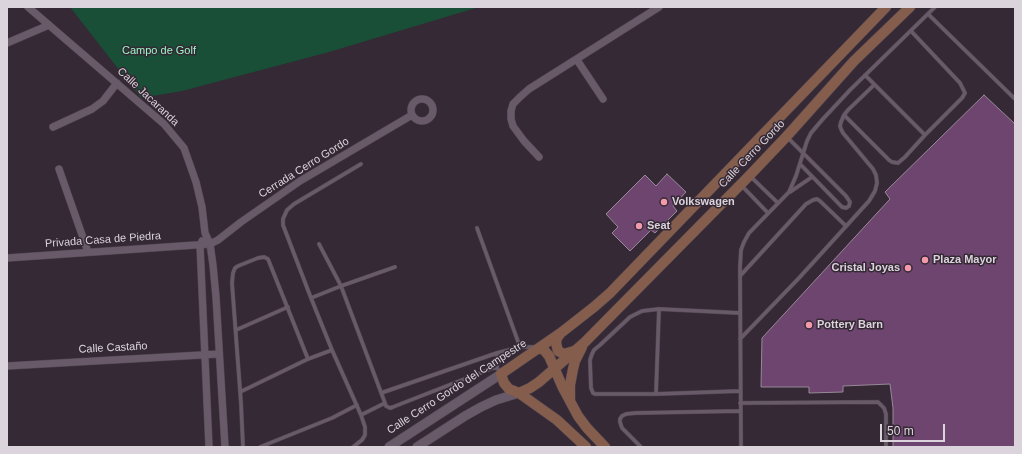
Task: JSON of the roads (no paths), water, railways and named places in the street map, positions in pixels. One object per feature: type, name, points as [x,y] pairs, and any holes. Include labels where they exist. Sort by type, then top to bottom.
[{"type":"main road","name":"Calle Cerro Gordo","points":[[539,348],[610,294],[886,7]]},
{"type":"main road","name":"Calle Cerro Gordo","points":[[519,393],[539,382],[584,343],[749,176],[854,61],[910,7]]},
{"type":"main road","points":[[562,332],[556,340],[558,351],[564,354],[574,351]]},
{"type":"main road","points":[[570,402],[570,385],[573,368],[584,343]]},
{"type":"main road","points":[[539,348],[544,350],[549,356],[578,416],[605,447]]},
{"type":"main road","name":"Calle Cerro Gordo del Campestre","points":[[499,371],[539,348]]},
{"type":"main road","points":[[499,371],[506,386],[519,393],[557,420],[586,447]]},
{"type":"street","name":"Calle Jacaranda","points":[[28,7],[164,124],[184,148],[196,182],[202,207],[205,233],[210,244],[213,265],[224,447]]},
{"type":"street","points":[[539,157],[524,141],[513,126],[511,111],[514,104],[529,89],[659,7]]},
{"type":"street","points":[[7,43],[50,25]]},
{"type":"street","points":[[577,60],[603,99]]},
{"type":"street","points":[[53,127],[92,109],[103,101],[117,83]]},
{"type":"street","name":"Cerrada Cerro Gordo","points":[[210,244],[300,181],[412,115]]},
{"type":"street","points":[[59,169],[88,252]]},
{"type":"street","name":"Calle Jacaranda","points":[[205,233],[200,245],[209,447]]},
{"type":"street","name":"Privada Casa de Piedra","points":[[7,258],[210,244]]},
{"type":"street","name":"Calle Castaño","points":[[7,366],[219,354]]},
{"type":"street","name":"Calle Cerro Gordo del Campestre","points":[[389,447],[499,371]]},
{"type":"street","points":[[417,447],[481,407],[496,400],[519,393]]},
{"type":"lane","points":[[789,192],[807,141],[818,124],[865,75],[935,7]]},
{"type":"lane","points":[[928,14],[1015,99]]},
{"type":"lane","points":[[844,115],[889,160],[895,163],[901,161],[964,96],[964,91],[960,83],[910,31]]},
{"type":"lane","points":[[865,75],[925,135]]},
{"type":"lane","points":[[740,339],[799,278],[869,201],[875,192],[877,182],[873,169],[841,130],[841,122],[844,115],[874,85]]},
{"type":"lane","points":[[787,136],[846,196],[850,202],[849,206],[846,208],[842,207],[800,164]]},
{"type":"lane","points":[[353,447],[362,440],[365,435],[365,427],[311,298],[283,225],[283,219],[287,210],[294,204],[361,164]]},
{"type":"lane","points":[[749,176],[778,203]]},
{"type":"lane","points":[[741,447],[741,250],[750,233],[768,213],[789,192],[812,176]]},
{"type":"lane","points":[[741,184],[768,213]]},
{"type":"lane","points":[[740,276],[806,204],[813,200],[817,199],[820,201],[846,226]]},
{"type":"lane","points":[[477,228],[520,347]]},
{"type":"lane","points":[[319,244],[341,286],[385,404],[388,407],[393,407],[494,368],[499,371]]},
{"type":"lane","points":[[243,447],[232,273],[235,268],[258,258],[264,257],[268,259],[308,360]]},
{"type":"lane","points":[[311,298],[395,267]]},
{"type":"lane","points":[[236,330],[288,307]]},
{"type":"lane","points":[[740,313],[659,309],[642,311],[630,317],[594,350],[590,360],[591,388],[593,393],[600,395],[740,391]]},
{"type":"lane","points":[[656,394],[659,309]]},
{"type":"lane","points":[[381,393],[497,353],[520,347],[539,348]]},
{"type":"lane","points":[[240,392],[332,350]]},
{"type":"lane","points":[[497,353],[499,371]]},
{"type":"lane","points":[[740,404],[878,402],[884,408],[886,414],[886,447]]},
{"type":"lane","points":[[361,415],[385,404]]},
{"type":"lane","points":[[260,447],[332,418],[357,405]]},
{"type":"lane","points":[[641,447],[622,428],[620,419],[622,416],[635,413],[740,411]]},
{"type":"place","name":"Volkswagen","points":[[664,202]]},
{"type":"place","name":"Seat","points":[[639,226]]},
{"type":"place","name":"Plaza Mayor","points":[[925,260]]},
{"type":"place","name":"Cristal Joyas","points":[[908,268]]},
{"type":"place","name":"Pottery Barn","points":[[809,325]]},
{"type":"park label","name":"Campo de Golf","points":[[159,51]]}]
